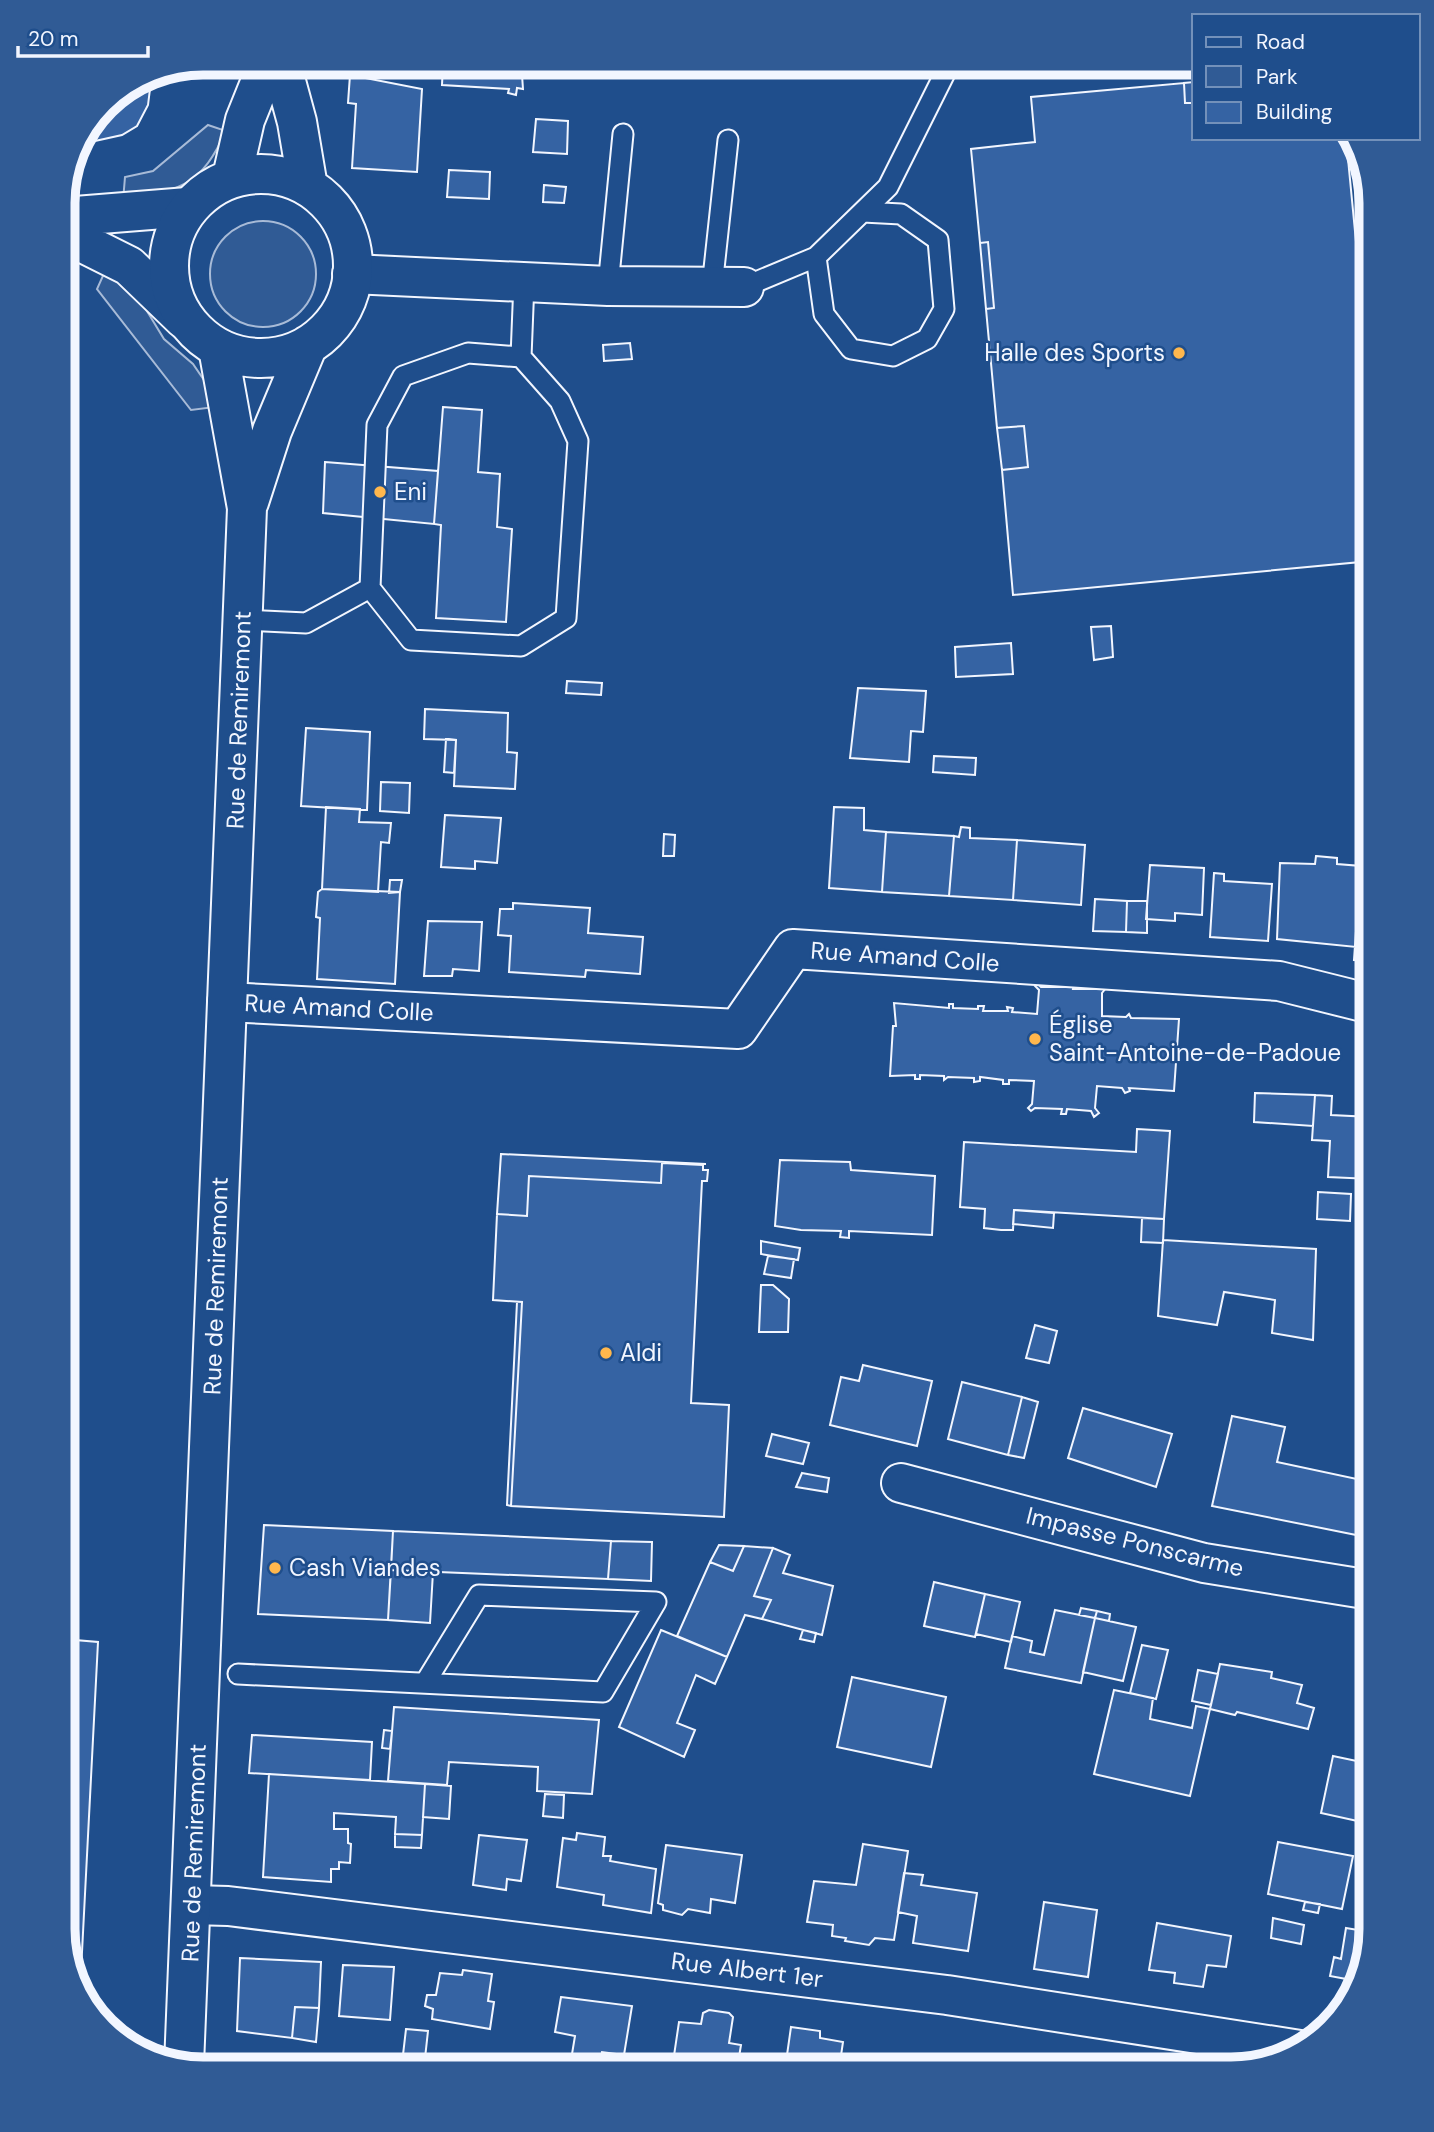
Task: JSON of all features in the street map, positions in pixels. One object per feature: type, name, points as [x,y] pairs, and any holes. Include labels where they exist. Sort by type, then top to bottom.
[{"type":"street","points":[[232,177],[245,120],[263,75]]},
{"type":"street","points":[[284,75],[297,122],[308,187]]},
{"type":"street","points":[[76,239],[129,266],[193,330],[218,348],[260,359],[291,354],[308,345],[339,316],[351,288],[352,274],[349,238],[334,208],[308,187],[287,177],[265,173],[232,177],[213,186],[188,207],[172,237],[168,277],[177,307],[184,319]]},
{"type":"street","points":[[76,216],[188,207]]},
{"type":"street","points":[[352,274],[608,286],[728,287]]},
{"type":"street","name":"Rue de Remiremont","points":[[247,508],[272,431],[308,345]]},
{"type":"street","name":"Rue de Remiremont","points":[[185,2055],[247,508],[218,348]]},
{"type":"street","name":"Rue Amand Colle","points":[[228,1002],[738,1029],[793,949],[1279,981],[1359,1001]]},
{"type":"street","name":"Impasse Ponscarme","points":[[901,1483],[1204,1563],[1359,1588]]},
{"type":"street","name":"Rue Albert 1er","points":[[192,1905],[228,1906],[947,1995],[1280,2047]]},
{"type":"lane","points":[[728,140],[728,287],[816,257],[863,212],[888,187],[944,76]]},
{"type":"lane","points":[[608,286],[622,134]]},
{"type":"lane","points":[[816,257],[824,314],[851,349],[893,356],[927,338],[944,309],[938,240],[901,214],[863,212]]},
{"type":"lane","points":[[521,357],[468,353],[403,376],[377,425],[370,588],[411,639],[521,646],[566,618],[578,441],[560,401],[521,357],[524,282]]},
{"type":"lane","points":[[243,620],[306,623],[370,588]]},
{"type":"lane","points":[[238,1674],[603,1692],[656,1602],[479,1595],[425,1683]]},
{"type":"green space","points":[[208,125],[226,131],[207,164],[197,175],[174,189],[123,201],[125,177],[153,171]]},
{"type":"green space","points":[[263,221],[283,225],[300,237],[312,254],[316,274],[312,294],[300,311],[283,323],[263,327],[243,323],[226,311],[214,294],[210,274],[214,254],[226,237],[243,225]]},
{"type":"green space","points":[[106,269],[136,293],[164,339],[193,364],[208,386],[215,407],[191,410],[97,289]]},
{"type":"building","points":[[350,75],[422,89],[417,172],[352,168],[356,104],[348,103]]},
{"type":"building","points":[[442,75],[522,75],[523,89],[517,88],[516,95],[508,93],[509,89],[442,85]]},
{"type":"building","points":[[1192,82],[1192,103],[1185,103],[1184,83]]},
{"type":"building","name":"Halle des Sports","points":[[1184,83],[1185,103],[1192,103],[1192,140],[1342,140],[1347,150],[1359,273],[1359,562],[1013,595],[1002,470],[1028,467],[1024,426],[997,428],[986,309],[994,308],[988,242],[980,243],[971,149],[1035,142],[1031,97]]},
{"type":"building","points":[[150,87],[148,105],[137,126],[122,135],[91,142],[119,107]]},
{"type":"building","points":[[536,119],[568,121],[567,154],[533,152]]},
{"type":"building","points":[[449,170],[490,172],[489,199],[447,197]]},
{"type":"building","points":[[544,185],[566,187],[564,203],[543,202]]},
{"type":"building","points":[[988,242],[994,308],[986,309],[980,243]]},
{"type":"building","points":[[630,343],[632,359],[604,361],[603,345]]},
{"type":"building","points":[[443,407],[482,410],[478,472],[500,474],[497,527],[512,529],[506,622],[436,618],[441,525],[434,524]]},
{"type":"building","points":[[1024,426],[1028,467],[1002,470],[997,428]]},
{"type":"building","points":[[325,462],[438,471],[434,524],[323,513]]},
{"type":"building","points":[[1111,626],[1113,657],[1094,660],[1091,627]]},
{"type":"building","points":[[1011,643],[1013,674],[956,677],[955,647]]},
{"type":"building","points":[[567,681],[602,683],[601,695],[566,693]]},
{"type":"building","points":[[858,688],[926,691],[923,732],[911,731],[909,762],[850,758]]},
{"type":"building","points":[[425,709],[508,713],[507,752],[517,753],[515,789],[454,786],[456,740],[424,739]]},
{"type":"building","points":[[306,728],[370,732],[367,810],[301,806]]},
{"type":"building","points":[[446,739],[456,740],[454,773],[444,772]]},
{"type":"building","points":[[934,756],[976,758],[975,775],[933,772]]},
{"type":"building","points":[[381,782],[410,783],[409,813],[380,811]]},
{"type":"building","points":[[326,807],[360,809],[359,822],[391,823],[389,843],[381,842],[378,892],[322,889]]},
{"type":"building","points":[[834,807],[864,808],[864,830],[886,832],[882,892],[829,888]]},
{"type":"building","points":[[445,815],[501,818],[497,863],[475,861],[475,869],[441,867]]},
{"type":"building","points":[[961,827],[970,828],[970,838],[1017,840],[1013,900],[949,896],[954,836],[959,837]]},
{"type":"building","points":[[886,832],[954,836],[949,896],[882,892]]},
{"type":"building","points":[[664,834],[675,835],[674,856],[663,856]]},
{"type":"building","points":[[1017,840],[1085,845],[1081,905],[1013,900]]},
{"type":"building","points":[[1316,856],[1337,858],[1337,864],[1359,866],[1356,947],[1277,939],[1280,863],[1315,864]]},
{"type":"building","points":[[1150,865],[1204,868],[1202,915],[1175,913],[1175,921],[1146,919]]},
{"type":"building","points":[[1214,873],[1224,874],[1224,881],[1272,884],[1268,941],[1210,937]]},
{"type":"building","points":[[390,880],[402,880],[400,892],[389,893]]},
{"type":"building","points":[[322,889],[400,892],[395,984],[317,979],[320,918],[316,917],[318,892]]},
{"type":"building","points":[[1095,899],[1127,901],[1126,932],[1093,931]]},
{"type":"building","points":[[1127,901],[1147,901],[1147,933],[1126,932]]},
{"type":"building","points":[[513,903],[590,908],[588,933],[643,937],[640,974],[586,970],[585,977],[509,972],[511,936],[498,935],[500,909],[513,909]]},
{"type":"building","points":[[1357,917],[1359,960],[1354,960]]},
{"type":"building","points":[[428,921],[482,922],[479,971],[453,969],[452,976],[424,976]]},
{"type":"building","name":"Église Saint-Antoine-de-Padoue","points":[[1069,983],[1074,984],[1073,989],[1099,989],[1103,985],[1106,988],[1102,993],[1102,1016],[1126,1017],[1129,1014],[1131,1018],[1179,1019],[1174,1091],[1129,1088],[1130,1091],[1125,1093],[1122,1088],[1097,1086],[1095,1108],[1099,1113],[1094,1117],[1091,1111],[1067,1109],[1066,1114],[1061,1114],[1062,1109],[1035,1108],[1031,1111],[1028,1108],[1032,1104],[1034,1081],[1009,1080],[1009,1084],[1003,1084],[1003,1080],[980,1077],[980,1081],[974,1082],[974,1078],[948,1077],[944,1080],[944,1076],[920,1075],[920,1079],[915,1079],[915,1075],[890,1076],[893,1026],[896,1026],[894,1003],[949,1008],[949,1004],[953,1004],[953,1008],[978,1009],[978,1006],[984,1006],[983,1011],[1008,1011],[1007,1007],[1013,1008],[1012,1012],[1037,1014],[1039,990],[1035,986],[1069,987]]},
{"type":"building","points":[[1255,1093],[1315,1095],[1313,1126],[1254,1122]]},
{"type":"building","points":[[1315,1095],[1332,1096],[1331,1115],[1359,1116],[1359,1178],[1328,1177],[1330,1141],[1312,1140]]},
{"type":"building","points":[[1137,1129],[1170,1131],[1164,1219],[1014,1210],[1013,1230],[1001,1230],[984,1228],[985,1209],[960,1207],[964,1142],[1136,1152]]},
{"type":"building","points":[[501,1154],[706,1164],[662,1163],[661,1183],[529,1176],[527,1216],[497,1214]]},
{"type":"building","points":[[780,1160],[850,1162],[851,1170],[935,1176],[932,1235],[849,1231],[849,1238],[840,1237],[841,1231],[775,1226]]},
{"type":"building","name":"Aldi","points":[[662,1163],[703,1165],[703,1170],[708,1170],[707,1181],[702,1181],[691,1403],[729,1405],[724,1517],[511,1506],[522,1302],[493,1300],[497,1214],[527,1216],[529,1176],[661,1183]]},
{"type":"building","points":[[1318,1192],[1351,1194],[1350,1221],[1317,1219]]},
{"type":"building","points":[[1014,1210],[1054,1213],[1053,1228],[1013,1224]]},
{"type":"building","points":[[1142,1218],[1164,1219],[1163,1243],[1141,1242]]},
{"type":"building","points":[[1163,1240],[1316,1249],[1313,1340],[1272,1333],[1275,1300],[1224,1292],[1217,1325],[1158,1316]]},
{"type":"building","points":[[761,1241],[800,1248],[798,1260],[761,1254]]},
{"type":"building","points":[[768,1256],[794,1259],[791,1278],[764,1274]]},
{"type":"building","points":[[761,1285],[773,1285],[789,1299],[788,1332],[759,1332]]},
{"type":"building","points":[[517,1302],[522,1302],[511,1506],[507,1505]]},
{"type":"building","points":[[1035,1325],[1057,1331],[1049,1363],[1026,1358]]},
{"type":"building","points":[[863,1365],[932,1381],[917,1446],[830,1425],[841,1377],[859,1381]]},
{"type":"building","points":[[962,1382],[1022,1397],[1008,1455],[948,1439]]},
{"type":"building","points":[[1022,1397],[1038,1402],[1024,1458],[1008,1455]]},
{"type":"building","points":[[1083,1408],[1172,1434],[1156,1487],[1068,1458]]},
{"type":"building","points":[[1232,1416],[1285,1427],[1277,1462],[1359,1479],[1359,1536],[1212,1506]]},
{"type":"building","points":[[772,1434],[809,1443],[803,1464],[766,1456]]},
{"type":"building","points":[[802,1473],[829,1478],[827,1492],[796,1487]]},
{"type":"building","points":[[264,1525],[393,1531],[388,1620],[258,1614]]},
{"type":"building","points":[[393,1531],[611,1541],[608,1579],[391,1570]]},
{"type":"building","points":[[611,1541],[652,1542],[651,1581],[608,1579]]},
{"type":"building","points":[[719,1545],[744,1546],[733,1571],[710,1562]]},
{"type":"building","points":[[744,1546],[773,1548],[754,1596],[771,1600],[762,1619],[745,1615],[727,1657],[677,1636],[710,1562],[733,1571]]},
{"type":"building","points":[[773,1548],[790,1555],[783,1573],[833,1586],[822,1635],[762,1619],[771,1600],[754,1596]]},
{"type":"building","points":[[391,1570],[433,1572],[430,1623],[388,1620]]},
{"type":"building","points":[[934,1582],[985,1594],[975,1637],[924,1626]]},
{"type":"building","points":[[985,1594],[1020,1602],[1011,1642],[976,1634]]},
{"type":"building","points":[[1081,1608],[1097,1611],[1095,1618],[1079,1615]]},
{"type":"building","points":[[1055,1610],[1095,1618],[1081,1683],[1005,1668],[1012,1636],[1032,1641],[1030,1652],[1044,1655]]},
{"type":"building","points":[[1097,1611],[1110,1614],[1109,1621],[1095,1618]]},
{"type":"building","points":[[1095,1618],[1136,1627],[1123,1681],[1083,1672]]},
{"type":"building","points":[[661,1630],[727,1657],[715,1684],[696,1675],[677,1723],[695,1730],[684,1757],[619,1727]]},
{"type":"building","points":[[803,1630],[816,1633],[814,1642],[800,1639]]},
{"type":"building","points":[[75,1640],[98,1642],[81,1966],[75,1928]]},
{"type":"building","points":[[1142,1645],[1168,1650],[1156,1699],[1130,1693]]},
{"type":"building","points":[[1220,1664],[1272,1672],[1271,1678],[1302,1685],[1297,1703],[1314,1708],[1308,1729],[1237,1712],[1235,1715],[1210,1709]]},
{"type":"building","points":[[1198,1670],[1218,1674],[1211,1705],[1192,1701]]},
{"type":"building","points":[[852,1677],[946,1697],[931,1767],[837,1747]]},
{"type":"building","points":[[1114,1690],[1153,1698],[1150,1719],[1192,1728],[1196,1706],[1210,1709],[1190,1796],[1094,1774]]},
{"type":"building","points":[[394,1707],[599,1720],[592,1794],[537,1791],[538,1767],[449,1762],[447,1785],[388,1781]]},
{"type":"building","points":[[384,1730],[392,1731],[390,1749],[382,1748]]},
{"type":"building","points":[[252,1735],[372,1742],[370,1780],[249,1773]]},
{"type":"building","points":[[1333,1756],[1359,1761],[1359,1821],[1321,1813]]},
{"type":"building","points":[[269,1774],[425,1784],[422,1835],[395,1834],[396,1817],[334,1813],[334,1829],[348,1829],[348,1843],[351,1844],[350,1863],[339,1862],[339,1869],[331,1869],[331,1882],[263,1877]]},
{"type":"building","points":[[425,1784],[451,1786],[449,1819],[423,1817]]},
{"type":"building","points":[[545,1794],[564,1795],[563,1818],[543,1816]]},
{"type":"building","points":[[577,1833],[605,1837],[603,1856],[611,1856],[610,1861],[656,1869],[651,1913],[603,1905],[604,1895],[557,1887],[563,1838],[576,1840]]},
{"type":"building","points":[[395,1834],[422,1835],[421,1848],[395,1847]]},
{"type":"building","points":[[479,1835],[527,1840],[521,1881],[507,1879],[506,1890],[473,1885]]},
{"type":"building","points":[[1278,1842],[1353,1856],[1342,1909],[1268,1894]]},
{"type":"building","points":[[863,1844],[908,1851],[894,1940],[875,1938],[869,1945],[832,1936],[833,1925],[807,1922],[814,1881],[856,1885]]},
{"type":"building","points":[[666,1845],[742,1855],[735,1903],[711,1899],[710,1913],[688,1909],[682,1915],[663,1910],[663,1905],[658,1903]]},
{"type":"building","points":[[904,1873],[923,1875],[921,1885],[977,1893],[968,1951],[913,1943],[917,1916],[898,1912]]},
{"type":"building","points":[[1044,1902],[1097,1910],[1088,1977],[1034,1969]]},
{"type":"building","points":[[1305,1902],[1320,1904],[1318,1913],[1303,1910]]},
{"type":"building","points":[[1273,1918],[1304,1925],[1301,1944],[1271,1938]]},
{"type":"building","points":[[1157,1923],[1231,1936],[1226,1967],[1207,1965],[1203,1987],[1174,1983],[1175,1973],[1149,1970]]},
{"type":"building","points":[[1346,1928],[1359,1930],[1358,1945],[1348,1979],[1330,1976],[1334,1957],[1341,1959]]},
{"type":"building","points":[[240,1958],[321,1962],[319,2008],[295,2007],[292,2038],[237,2031]]},
{"type":"building","points":[[343,1965],[394,1967],[390,2020],[339,2016]]},
{"type":"building","points":[[463,1970],[492,1974],[488,2001],[494,2002],[490,2029],[432,2019],[433,2009],[425,2006],[427,1995],[436,1995],[440,1973],[462,1975]]},
{"type":"building","points":[[561,1997],[632,2006],[624,2055],[602,2052],[601,2056],[572,2054],[575,2036],[555,2032]]},
{"type":"building","points":[[295,2007],[319,2008],[316,2042],[292,2038]]},
{"type":"building","points":[[709,2010],[729,2013],[733,2017],[729,2043],[741,2045],[739,2057],[674,2056],[679,2022],[701,2024],[703,2013]]},
{"type":"building","points":[[791,2027],[820,2031],[820,2038],[843,2042],[841,2057],[787,2057]]},
{"type":"building","points":[[406,2029],[428,2031],[425,2056],[403,2055]]},
{"type":"place","name":"Halle des Sports","points":[[1179,353]]},
{"type":"place","name":"Eni","points":[[380,492]]},
{"type":"place","name":"Église Saint-Antoine-de-Padoue","points":[[1035,1039]]},
{"type":"place","name":"Aldi","points":[[606,1353]]},
{"type":"place","name":"Cash Viandes","points":[[275,1568]]}]
